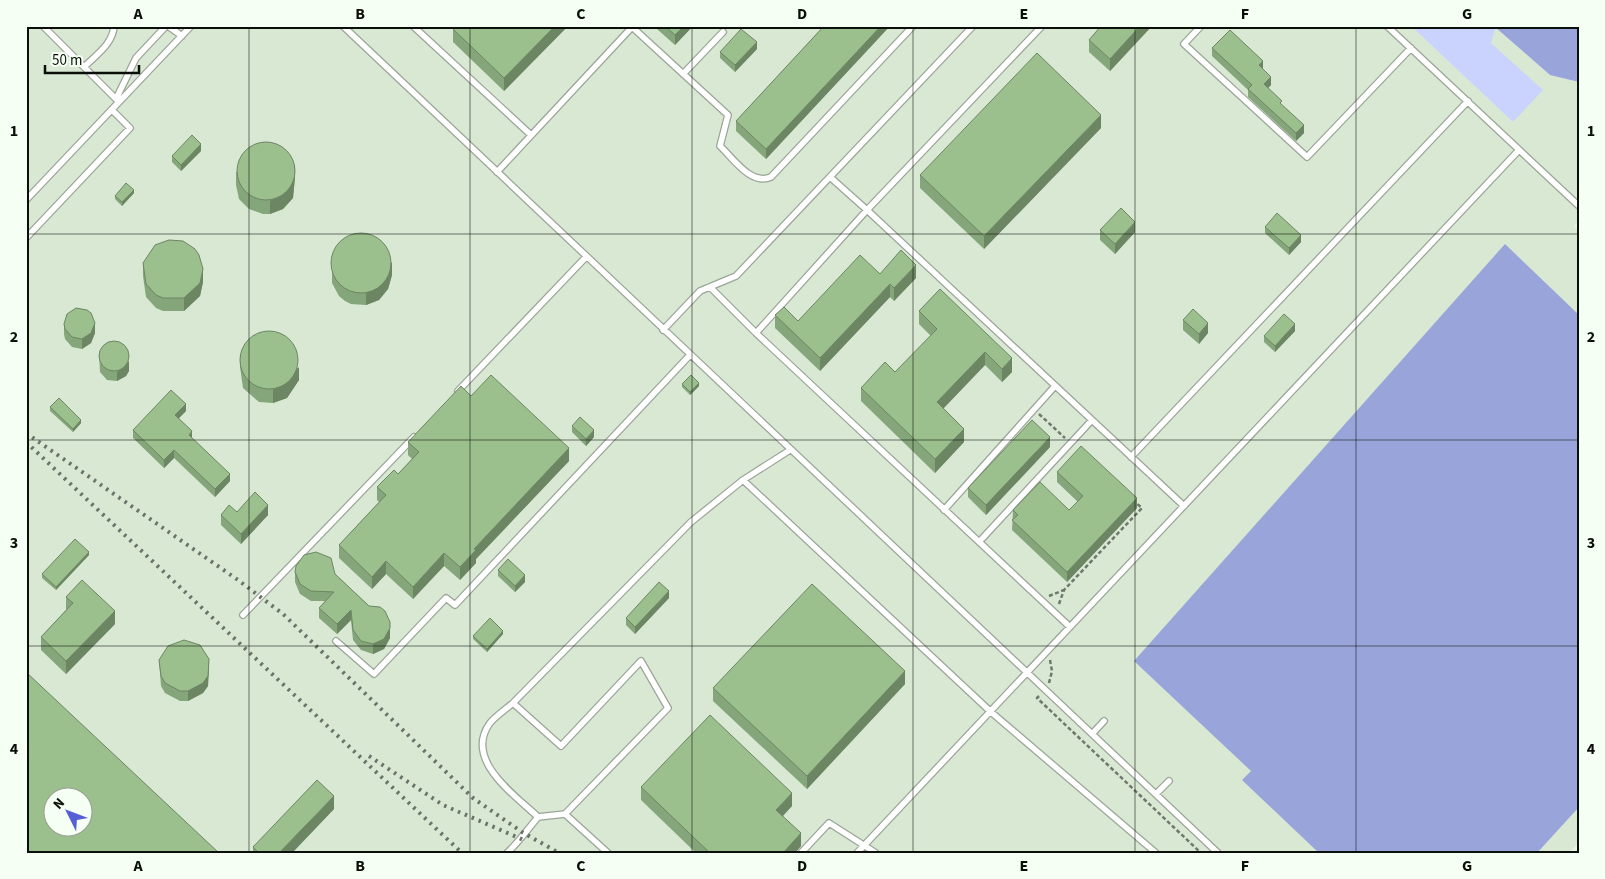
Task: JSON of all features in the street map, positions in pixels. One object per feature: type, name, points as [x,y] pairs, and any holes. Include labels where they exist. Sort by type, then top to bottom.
[{"type":"lane","points":[[43,26],[118,100]]},
{"type":"lane","points":[[84,67],[109,42],[114,34],[114,26]]},
{"type":"lane","points":[[26,200],[112,110],[136,58],[167,26],[182,36]]},
{"type":"lane","points":[[118,100],[191,26]]},
{"type":"lane","points":[[343,26],[1218,853]]},
{"type":"lane","points":[[413,26],[531,135]]},
{"type":"lane","points":[[496,172],[632,27],[728,115],[720,146],[750,175],[766,180],[778,170],[913,26]]},
{"type":"lane","points":[[663,330],[700,291],[736,276],[973,26]]},
{"type":"lane","points":[[756,333],[867,210],[1042,26]]},
{"type":"lane","points":[[1201,26],[1184,44],[1307,156],[1410,48]]},
{"type":"lane","points":[[1388,26],[1579,206]]},
{"type":"lane","points":[[683,74],[723,32]]},
{"type":"lane","points":[[1131,457],[1468,101]]},
{"type":"lane","points":[[26,238],[130,128],[112,110]]},
{"type":"lane","points":[[858,853],[1519,150]]},
{"type":"lane","points":[[830,177],[1184,506]]},
{"type":"lane","points":[[450,399],[586,257]]},
{"type":"lane","points":[[710,287],[756,333],[1070,627]]},
{"type":"lane","points":[[336,641],[374,674],[446,598],[455,605],[690,355]]},
{"type":"lane","points":[[944,510],[1055,386]]},
{"type":"lane","points":[[979,542],[1092,420]]},
{"type":"lane","points":[[243,615],[417,434]]},
{"type":"lane","points":[[538,817],[492,772],[485,760],[482,749],[483,736],[490,723],[691,522],[743,480],[790,450]]},
{"type":"lane","points":[[743,480],[990,712],[1156,853]]},
{"type":"lane","points":[[507,853],[522,839],[524,833],[538,817],[565,814],[668,708],[641,661],[561,746],[513,702]]},
{"type":"lane","points":[[1092,734],[1104,721]]},
{"type":"lane","points":[[1156,794],[1169,780]]},
{"type":"lane","points":[[565,814],[608,853]]},
{"type":"lane","points":[[801,853],[829,823],[876,853]]},
{"type":"path","points":[[1034,410],[1071,443]]},
{"type":"path","points":[[1055,613],[1064,590],[1142,508],[1135,502]]},
{"type":"path","points":[[1041,600],[1064,590]]},
{"type":"path","points":[[1045,654],[1051,662],[1052,671],[1050,681],[1037,698],[1201,853]]},
{"type":"shaded area","points":[[26,26],[1411,26],[1513,122],[1542,90],[1490,43],[1495,27],[1550,75],[1579,82],[1579,220],[1574,226],[1579,231],[1579,842],[1569,853],[26,853]]},
{"type":"shaded area","points":[[1411,26],[1496,26],[1491,43],[1543,90],[1513,122]]},
{"type":"shaded area","points":[[1579,26],[1579,82],[1550,75],[1495,27]]},
{"type":"shaded area","points":[[1505,244],[1579,315],[1579,807],[1537,853],[1319,853],[1242,780],[1251,771],[1134,661]]},
{"type":"building","points":[[457,26],[555,26],[504,78],[453,29]]},
{"type":"building","points":[[665,26],[684,26],[675,35]]},
{"type":"building","points":[[824,26],[881,26],[766,149],[736,121]]},
{"type":"building","points":[[1101,26],[1140,26],[1110,59],[1089,40]]},
{"type":"building","points":[[741,29],[757,42],[735,65],[720,52]]},
{"type":"building","points":[[1230,30],[1263,61],[1259,65],[1271,77],[1264,84],[1282,101],[1280,103],[1304,125],[1296,133],[1248,89],[1252,85],[1212,48]]},
{"type":"building","points":[[1037,53],[1101,115],[984,236],[920,175]]},
{"type":"building","points":[[192,135],[201,144],[181,165],[172,156]]},
{"type":"building","points":[[260,142],[272,142],[287,150],[295,165],[295,177],[287,192],[272,200],[260,200],[245,192],[237,177],[237,165],[245,150]]},
{"type":"building","points":[[126,183],[134,190],[122,202],[115,196]]},
{"type":"building","points":[[1121,208],[1135,222],[1115,244],[1100,230]]},
{"type":"building","points":[[1277,213],[1301,235],[1289,248],[1265,227]]},
{"type":"building","points":[[361,233],[377,238],[382,242],[386,247],[391,263],[386,279],[382,284],[377,288],[361,293],[345,288],[340,284],[336,279],[331,263],[336,247],[340,242],[345,238]]},
{"type":"building","points":[[169,240],[183,241],[195,249],[203,269],[200,283],[184,298],[163,298],[156,295],[146,284],[143,263],[155,245]]},
{"type":"building","points":[[901,250],[916,265],[894,288],[890,284],[820,358],[775,315],[784,307],[798,321],[860,255],[880,274]]},
{"type":"building","points":[[940,289],[1012,358],[1002,369],[985,352],[937,402],[964,429],[935,459],[861,388],[885,362],[895,372],[937,329],[919,311]]},
{"type":"building","points":[[76,308],[87,310],[91,313],[95,323],[91,333],[82,339],[72,337],[65,329],[64,324],[67,314]]},
{"type":"building","points":[[1193,309],[1208,323],[1199,334],[1183,320]]},
{"type":"building","points":[[1284,314],[1295,324],[1275,346],[1264,336]]},
{"type":"building","points":[[263,331],[275,331],[290,339],[298,354],[298,366],[290,381],[275,389],[263,389],[248,381],[240,366],[240,354],[248,339]]},
{"type":"building","points":[[114,341],[125,345],[129,356],[125,367],[114,371],[103,367],[99,356],[103,345]]},
{"type":"building","points":[[491,375],[569,448],[474,549],[476,550],[460,567],[444,553],[413,587],[386,561],[372,577],[339,545],[386,495],[377,487],[394,470],[398,474],[419,452],[408,442],[461,386],[471,396]]},
{"type":"building","points":[[691,375],[699,383],[690,392],[682,384]]},
{"type":"building","points":[[171,390],[186,404],[175,415],[192,431],[189,435],[230,474],[215,489],[174,450],[164,460],[133,430]]},
{"type":"building","points":[[59,398],[81,420],[73,429],[50,407]]},
{"type":"building","points":[[580,417],[594,430],[586,439],[572,426]]},
{"type":"building","points":[[1032,420],[1050,437],[986,505],[968,488]]},
{"type":"building","points":[[1081,446],[1137,498],[1067,572],[1012,520],[1018,515],[1013,510],[1040,482],[1069,510],[1083,496],[1057,472]]},
{"type":"building","points":[[255,492],[268,505],[241,534],[221,515],[229,505],[237,512]]},
{"type":"building","points":[[75,539],[89,552],[56,587],[42,574]]},
{"type":"building","points":[[316,552],[331,558],[335,574],[369,606],[380,607],[385,611],[390,622],[390,628],[384,639],[373,644],[361,641],[353,630],[351,610],[337,624],[319,608],[334,592],[311,591],[300,584],[295,572],[296,566],[304,555]]},
{"type":"building","points":[[508,559],[525,575],[515,586],[498,570]]},
{"type":"building","points":[[82,580],[115,611],[66,661],[41,637],[73,603],[66,597]]},
{"type":"building","points":[[659,582],[669,591],[635,627],[626,618]]},
{"type":"building","points":[[812,584],[905,671],[807,776],[713,688]]},
{"type":"building","points":[[490,618],[503,631],[487,649],[473,636]]},
{"type":"building","points":[[184,640],[200,645],[209,659],[208,676],[203,683],[188,691],[180,691],[165,683],[161,676],[159,660],[168,646]]},
{"type":"building","points":[[26,672],[219,853],[26,853]]},
{"type":"building","points":[[710,715],[792,793],[776,810],[801,833],[783,853],[710,853],[641,787]]},
{"type":"building","points":[[317,780],[334,796],[279,853],[259,853],[253,847]]},
{"type":"railway","points":[[26,433],[238,580],[283,614],[473,798],[522,832],[559,853]]},
{"type":"railway","points":[[26,442],[462,853]]},
{"type":"railway","points":[[369,756],[443,805],[526,841]]}]
